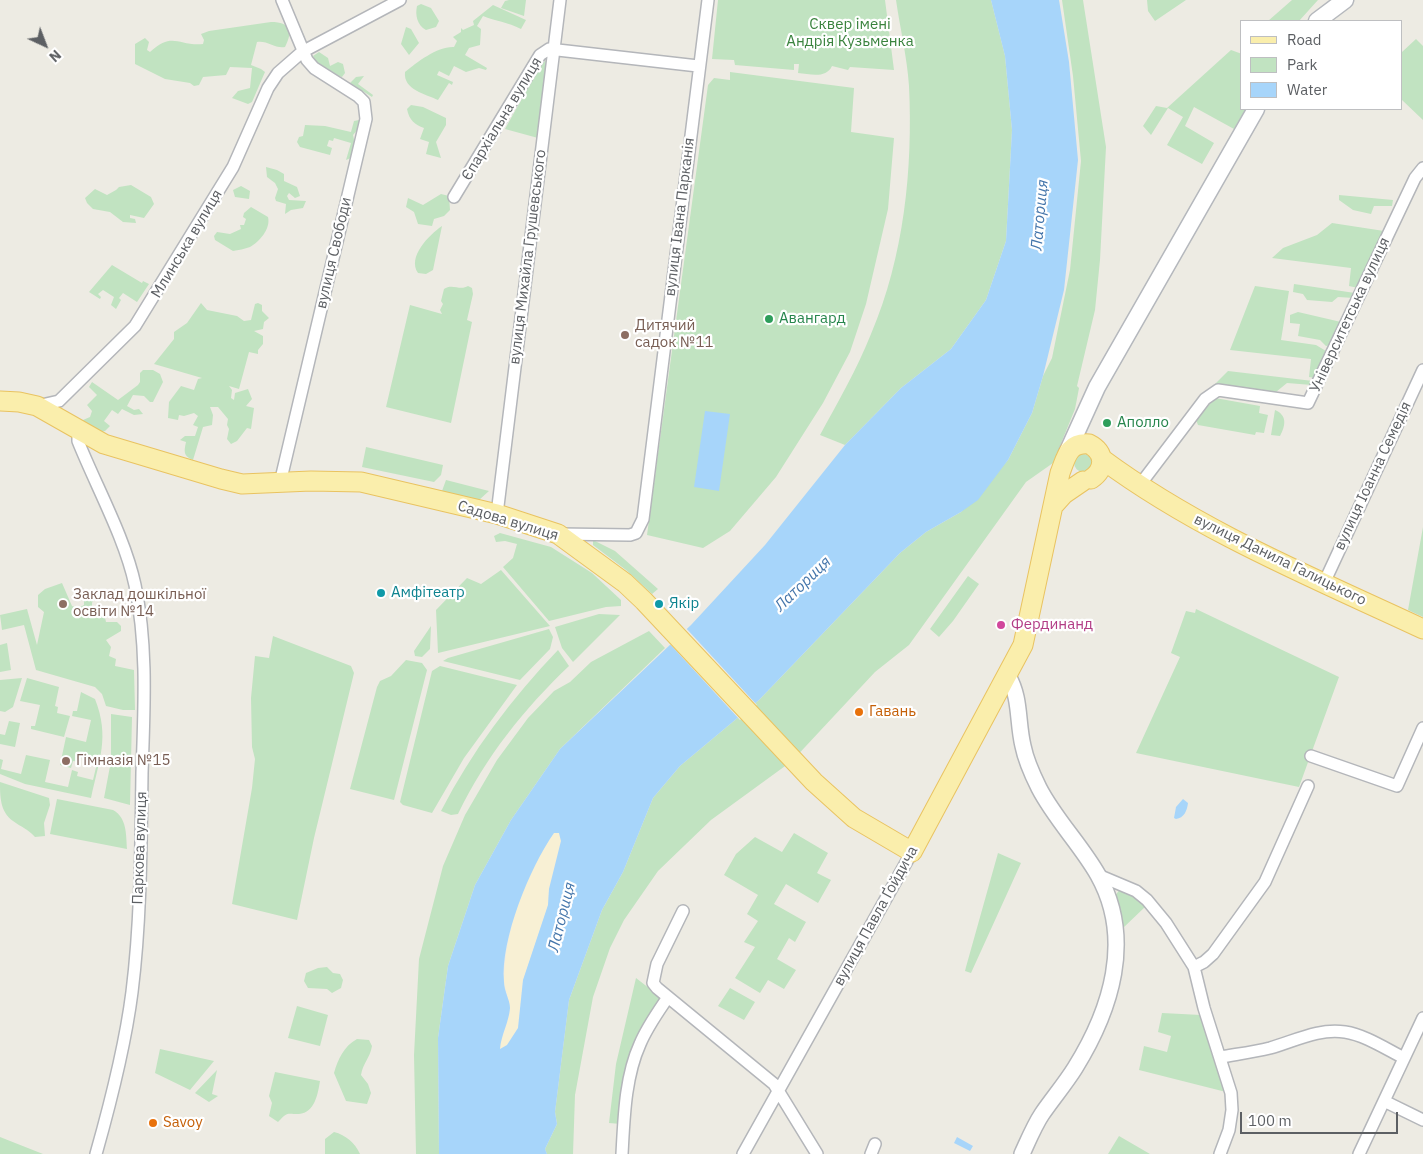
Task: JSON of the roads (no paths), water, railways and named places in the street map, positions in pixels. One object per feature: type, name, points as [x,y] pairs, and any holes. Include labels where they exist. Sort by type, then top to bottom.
[{"type":"main road","points":[[1318,20],[1345,0]]},
{"type":"main road","points":[[1008,676],[1023,645],[1066,457],[1080,422],[1097,388],[1255,110]]},
{"type":"main road","name":"Садова вулиця","points":[[0,401],[19,402],[37,406],[104,444],[221,479],[242,484],[311,481],[361,482],[496,514],[558,534],[626,583],[814,782],[854,818],[912,852]]},
{"type":"main road","points":[[1056,504],[1064,494],[1100,471],[1098,453],[1088,440],[1080,422]]},
{"type":"main road","points":[[1087,480],[1072,477],[1068,472],[1066,457],[1071,448],[1082,444],[1098,453]]},
{"type":"main road","name":"вулиця Данила Галицького","points":[[1098,453],[1139,486],[1195,519],[1423,629]]},
{"type":"main road","name":"вулиця Данила Галицького","points":[[1087,480],[1106,476],[1139,486]]},
{"type":"main road","name":"вулиця Павла Ґойдича","points":[[912,852],[1008,676]]},
{"type":"street","name":"вулиця Свободи","points":[[280,483],[366,118],[364,102],[358,96],[314,68],[302,52],[282,0]]},
{"type":"street","name":"Млинська вулиця","points":[[37,406],[60,401],[135,326],[233,167],[268,88],[278,73],[302,52],[400,0]]},
{"type":"street","name":"вулиця Михайла Грушевського","points":[[496,514],[560,0]]},
{"type":"street","name":"вулиця Івана Парканія","points":[[558,534],[630,534],[636,533],[640,528],[708,0]]},
{"type":"street","points":[[554,48],[698,66]]},
{"type":"street","name":"Єпархіальна вулиця","points":[[454,197],[540,55],[554,48]]},
{"type":"street","name":"Університетська вулиця","points":[[1139,486],[1205,399],[1218,390],[1308,403],[1415,178],[1423,168]]},
{"type":"street","name":"вулиця Іоанна Семедія","points":[[1324,582],[1423,370]]},
{"type":"street","name":"Паркова вулиця","points":[[78,430],[78,441],[135,583],[143,630],[145,666],[140,867],[132,992],[121,1056],[96,1154]]},
{"type":"street","points":[[1008,676],[1016,693],[1022,744],[1028,765],[1053,812],[1098,876],[1110,903],[1118,946],[1115,976],[1104,1011],[1089,1044],[1074,1069],[1041,1115],[1022,1154]]},
{"type":"street","points":[[1311,756],[1397,786],[1423,728]]},
{"type":"street","points":[[1194,967],[1204,962],[1213,954],[1265,882],[1308,786]]},
{"type":"street","name":"вулиця Павла Ґойдича","points":[[743,1154],[912,852]]},
{"type":"street","points":[[1098,876],[1136,891],[1147,900],[1166,923],[1194,967],[1204,1008],[1231,1092],[1232,1110],[1229,1130],[1220,1154]]},
{"type":"street","points":[[683,911],[653,975],[653,983],[774,1084],[777,1093],[817,1154]]},
{"type":"street","points":[[622,1154],[624,1116],[634,1062],[646,1031],[668,997]]},
{"type":"street","points":[[1359,1154],[1423,1018]]},
{"type":"street","points":[[1221,1057],[1272,1047],[1313,1034],[1330,1031],[1360,1036],[1404,1058]]},
{"type":"street","points":[[1384,1101],[1423,1120]]},
{"type":"water","name":"Латориця","points":[[991,0],[1059,0],[1069,62],[1078,160],[1064,290],[1032,413],[1008,460],[978,500],[926,532],[900,553],[759,700],[680,766],[653,798],[623,872],[602,910],[569,1000],[555,1112],[557,1124],[545,1149],[547,1154],[439,1154],[438,1038],[448,966],[475,885],[511,820],[560,749],[691,625],[765,545],[845,445],[901,388],[951,349],[986,300],[1006,241],[1012,130],[1005,56]],"holes":[[[554,833],[559,833],[561,841],[549,889],[548,905],[523,980],[518,1028],[507,1045],[500,1049],[510,1008],[504,985],[504,965],[512,925],[518,904],[545,847]]]},
{"type":"water","points":[[705,411],[730,414],[719,491],[694,487]]},
{"type":"water","points":[[1183,799],[1188,803],[1187,809],[1183,816],[1176,819],[1174,818],[1176,807]]},
{"type":"water","points":[[957,1137],[973,1146],[970,1151],[954,1143]]},
{"type":"place","name":"Авангард","points":[[769,319]]},
{"type":"place","name":"Дитячий садок №11","points":[[625,335]]},
{"type":"place","name":"Аполло","points":[[1107,423]]},
{"type":"place","name":"Амфітеатр","points":[[381,593]]},
{"type":"place","name":"Заклад дошкільної освіти №14","points":[[63,604]]},
{"type":"place","name":"Якір","points":[[659,604]]},
{"type":"place","name":"Фердинанд","points":[[1001,625]]},
{"type":"place","name":"Гавань","points":[[859,712]]},
{"type":"place","name":"Гімназія №15","points":[[66,761]]},
{"type":"place","name":"Savoy","points":[[153,1123]]},
{"type":"park label","name":"Сквер імені Андрія Кузьменка","points":[[850,34]]}]
